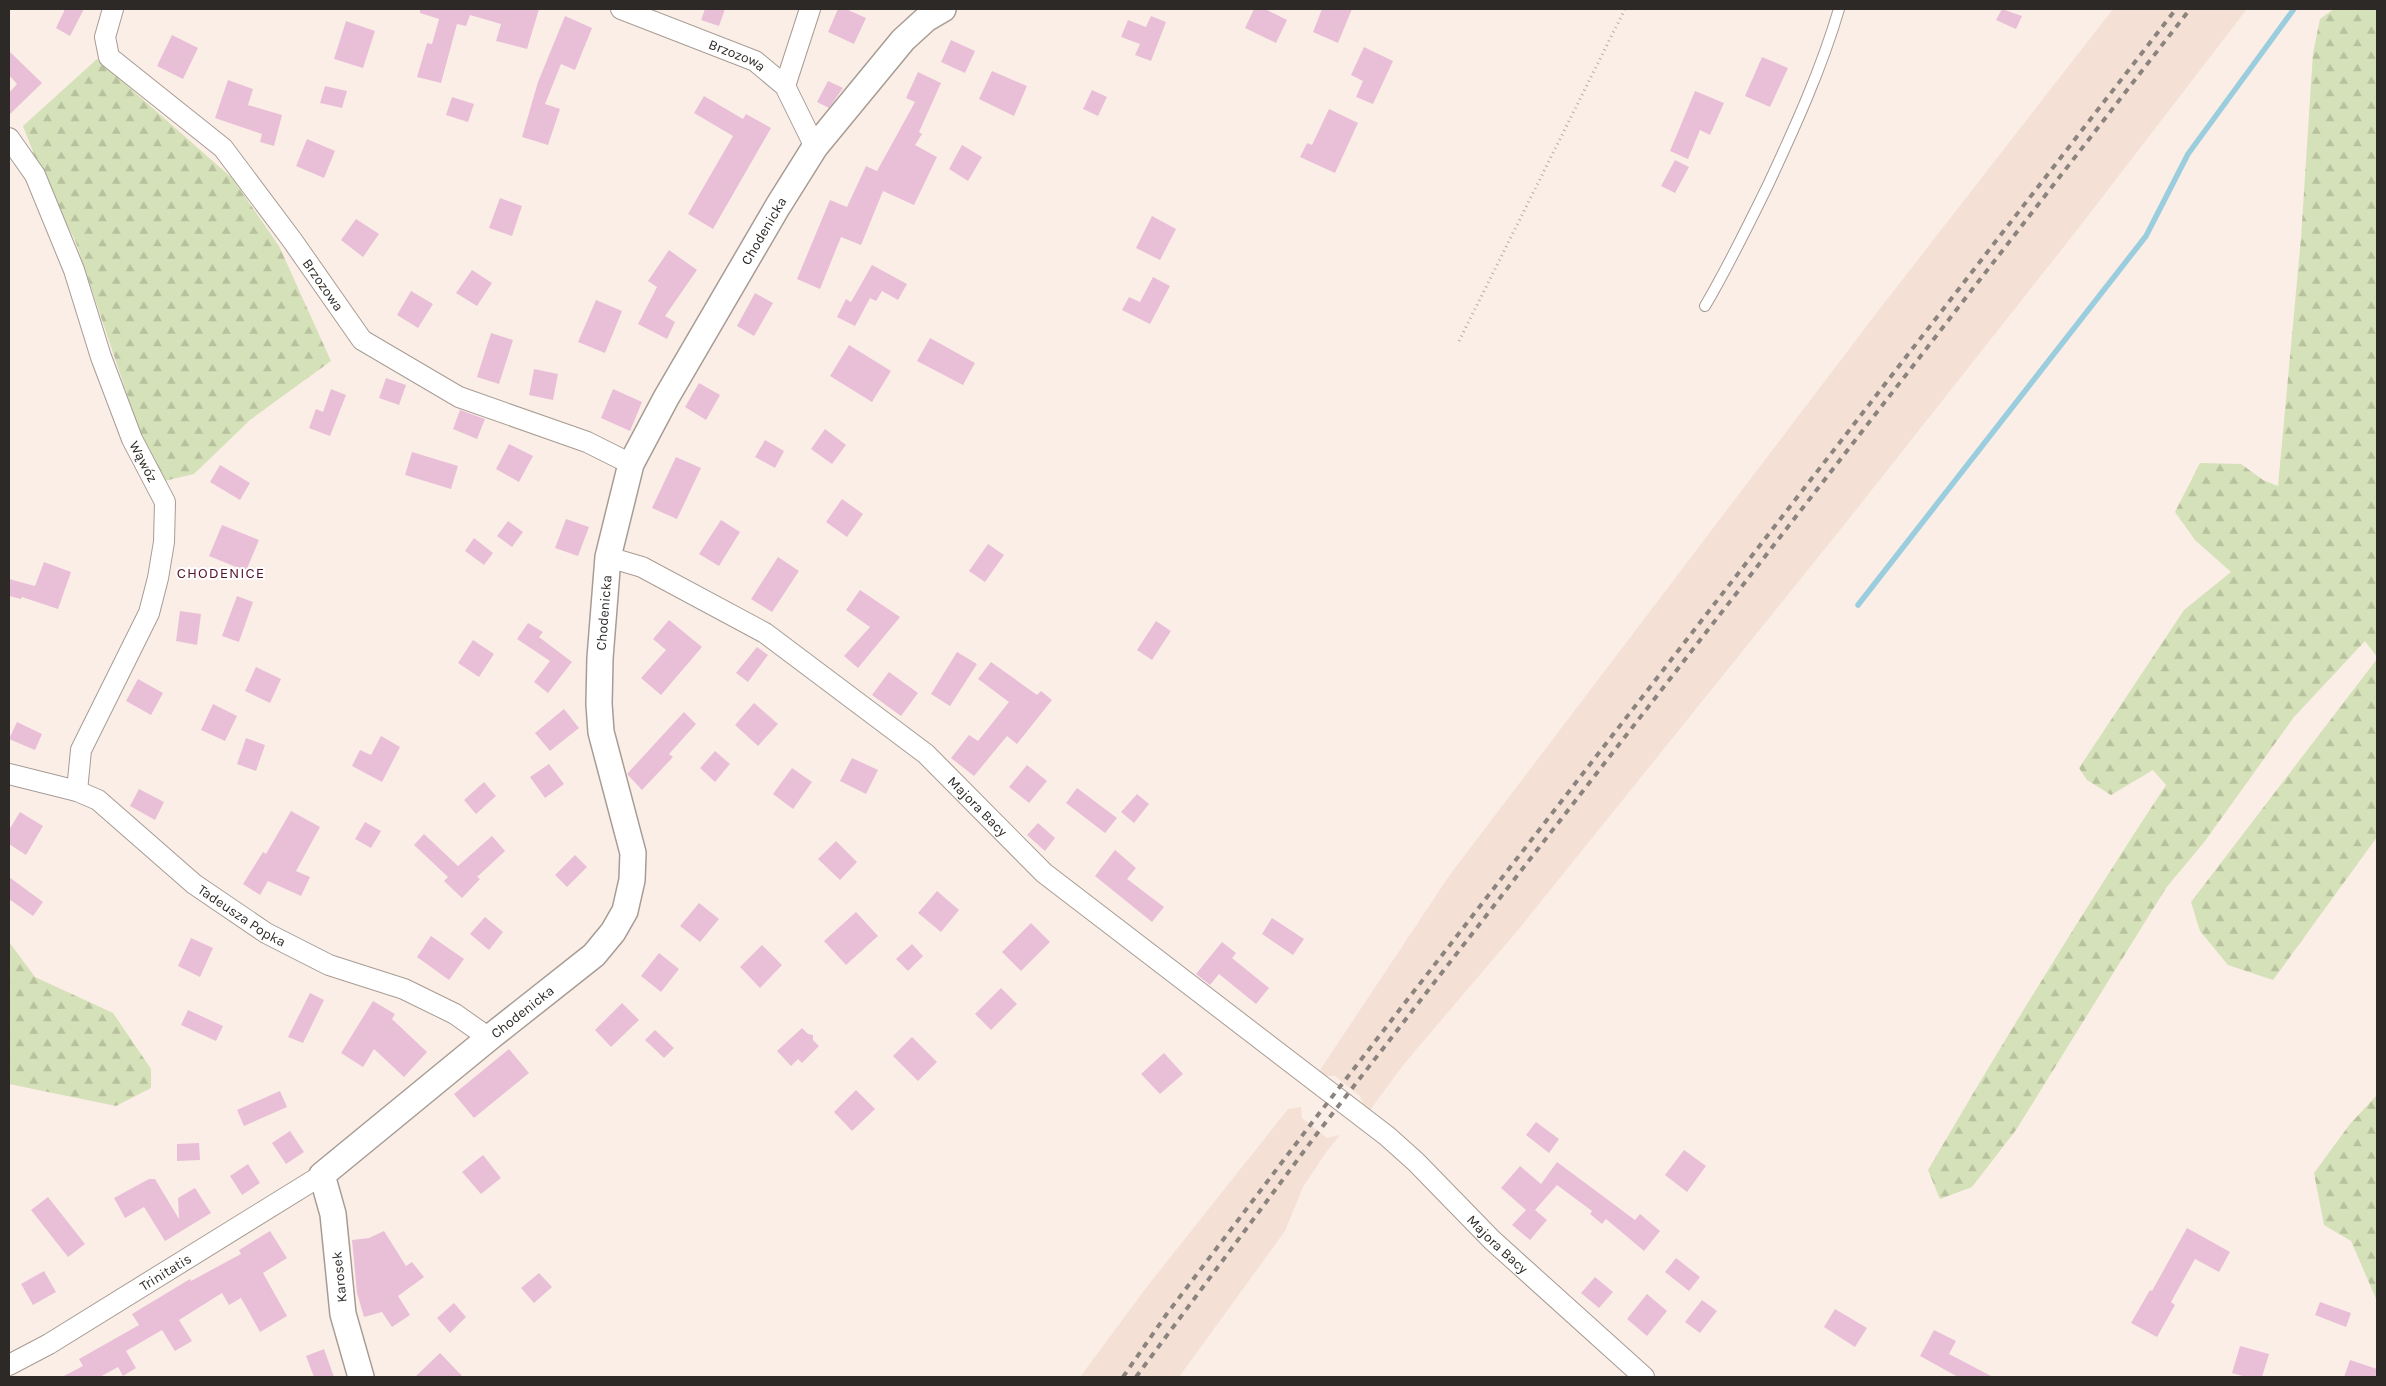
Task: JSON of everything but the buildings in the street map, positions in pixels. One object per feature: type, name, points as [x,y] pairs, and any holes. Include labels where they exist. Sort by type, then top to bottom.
[{"type":"street","name":"Brzozowa","points":[[113,9],[105,37],[108,57],[223,148],[362,340],[458,396],[587,442],[631,464]]},
{"type":"street","name":"Brzozowa","points":[[621,9],[755,62],[785,86],[815,147]]},
{"type":"street","points":[[785,86],[810,9]]},
{"type":"street","name":"Chodenicka","points":[[322,1175],[594,955],[614,932],[625,911],[632,880],[633,853],[601,732],[599,704],[600,658],[608,557],[631,464],[666,398],[778,206],[815,147],[903,40],[926,19],[943,9]]},
{"type":"street","name":"Wąwóz","points":[[9,138],[35,176],[74,270],[101,357],[132,438],[165,502],[164,542],[158,578],[149,613],[81,750],[77,791]]},
{"type":"street","name":"Majora Bacy","points":[[608,557],[642,567],[765,633],[926,754],[1044,873],[1325,1091],[1387,1136],[1416,1162],[1492,1240],[1644,1377]]},
{"type":"street","name":"Tadeusza Popka","points":[[9,774],[77,791],[98,800],[194,884],[266,933],[329,965],[404,989],[455,1014],[489,1038]]},
{"type":"street","name":"Trinitatis","points":[[9,1366],[48,1344],[322,1175]]},
{"type":"street","name":"Karosek","points":[[322,1175],[333,1214],[343,1314],[361,1377]]},
{"type":"lane","points":[[1705,306],[1730,265],[1800,118],[1830,39],[1839,9]]},
{"type":"path","points":[[1459,341],[1625,9]]},
{"type":"shaded area","points":[[2113,9],[2247,9],[2077,230],[1848,520],[1518,930],[1404,1064],[1367,1114],[1360,1096],[1335,1076],[1316,1076],[1449,876],[1878,311]]},
{"type":"shaded area","points":[[1301,1107],[1302,1118],[1327,1138],[1340,1135],[1303,1187],[1285,1231],[1179,1377],[1080,1377],[1149,1284],[1288,1109]]},
{"type":"green space","points":[[2334,9],[2377,9],[2377,657],[2365,641],[2294,717],[2205,841],[2166,888],[2016,1130],[1972,1187],[1940,1199],[1928,1170],[2044,976],[2166,785],[2153,770],[2111,795],[2087,780],[2079,768],[2184,610],[2231,572],[2195,540],[2175,512],[2200,463],[2241,464],[2263,480],[2278,486],[2301,238],[2313,53],[2320,19]]},
{"type":"green space","points":[[97,59],[232,178],[279,246],[331,361],[250,420],[194,474],[160,482],[133,412],[75,240],[45,183],[23,126]]},
{"type":"green space","points":[[2377,659],[2377,837],[2273,980],[2228,965],[2200,931],[2191,902]]},
{"type":"green space","points":[[9,942],[35,977],[113,1013],[151,1069],[151,1088],[116,1106],[9,1084]]},
{"type":"green space","points":[[2377,1095],[2377,1301],[2351,1241],[2324,1225],[2314,1173],[2350,1124]]},
{"type":"waterway","points":[[1858,605],[2146,236],[2188,154],[2294,9]]},
{"type":"railway","points":[[1123,1377],[1166,1315],[1311,1124],[2176,9]]},
{"type":"railway","points":[[1136,1377],[1319,1131],[2190,9]]},
{"type":"district","name":"CHODENICE","points":[[221,573]]}]
